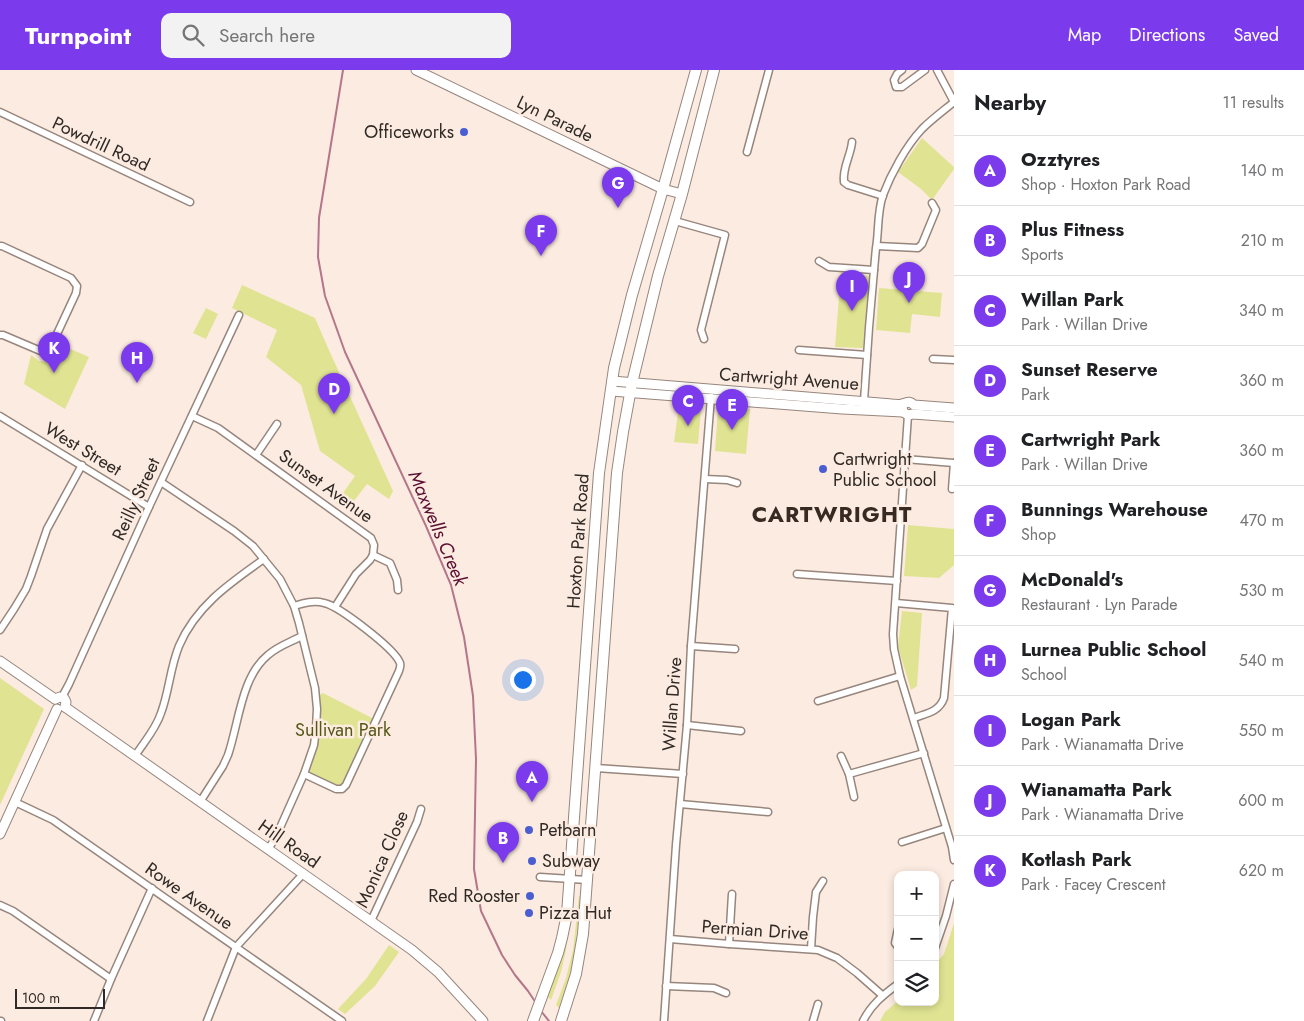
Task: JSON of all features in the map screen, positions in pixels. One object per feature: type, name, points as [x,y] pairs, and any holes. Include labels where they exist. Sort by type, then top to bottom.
[{"type":"main road","name":"Hoxton Park Road","points":[[533,1021],[558,953],[566,914],[599,473],[616,361],[627,313],[696,70]]},
{"type":"main road","name":"Hoxton Park Road","points":[[562,1017],[576,974],[583,934],[617,473],[622,432],[658,276],[682,194],[714,70]]},
{"type":"street","name":"Lyn Parade","points":[[416,70],[663,189],[682,194]]},
{"type":"street","points":[[747,152],[769,70]]},
{"type":"street","points":[[902,70],[894,80],[896,87],[902,87],[925,70]]},
{"type":"street","points":[[880,410],[866,406],[864,401],[878,220],[883,196],[911,143],[921,130],[954,102],[937,70]]},
{"type":"street","name":"Powdrill Road","points":[[0,112],[190,202]]},
{"type":"street","points":[[852,142],[843,176],[844,182],[883,196]]},
{"type":"street","points":[[877,246],[918,248],[922,244],[936,210],[932,204]]},
{"type":"street","points":[[674,221],[725,235],[702,330],[704,339]]},
{"type":"street","points":[[0,246],[71,278],[77,286],[76,293],[50,349],[43,352],[0,335]]},
{"type":"street","points":[[819,261],[829,266],[874,270]]},
{"type":"street","name":"Reilly Street","points":[[59,698],[69,684],[239,315]]},
{"type":"street","points":[[799,350],[867,355]]},
{"type":"street","points":[[933,359],[954,360]]},
{"type":"street","name":"Cartwright Avenue","points":[[612,386],[753,397],[880,410],[954,408]]},
{"type":"street","name":"Willan Drive","points":[[664,1021],[711,394]]},
{"type":"street","name":"Cartwright Avenue","points":[[753,397],[864,401],[954,417]]},
{"type":"street","points":[[908,410],[893,634],[894,649],[900,676],[914,718],[954,860]]},
{"type":"street","name":"West Street","points":[[0,416],[149,507]]},
{"type":"street","name":"Sunset Avenue","points":[[192,416],[215,426],[368,534],[373,541],[373,555]]},
{"type":"street","points":[[256,455],[277,424]]},
{"type":"street","points":[[905,459],[954,463],[952,489]]},
{"type":"street","points":[[0,630],[26,589],[47,529],[82,465]]},
{"type":"street","points":[[705,479],[727,480],[737,483]]},
{"type":"street","points":[[161,482],[240,535],[253,546],[280,580],[294,606],[315,688],[318,708],[317,720],[314,745],[304,774],[275,839],[268,849]]},
{"type":"street","points":[[335,607],[356,574],[373,555],[390,563],[397,580],[398,590]]},
{"type":"street","points":[[135,756],[161,715],[175,656],[191,624],[218,593],[264,559]]},
{"type":"street","points":[[797,574],[897,581]]},
{"type":"street","points":[[294,606],[308,602],[319,602],[335,607],[384,644],[400,664],[400,668],[346,785],[342,789],[336,790],[304,774]]},
{"type":"street","points":[[896,603],[953,608],[952,633],[942,705],[936,710],[914,718]]},
{"type":"street","points":[[200,802],[228,755],[248,683],[254,671],[273,651],[302,636]]},
{"type":"street","points":[[691,646],[735,649]]},
{"type":"street","points":[[0,661],[59,698],[66,700],[0,834]]},
{"type":"street","points":[[818,701],[900,676]]},
{"type":"street","name":"Hill Road","points":[[61,708],[135,756],[412,950],[438,972],[483,1021]]},
{"type":"street","points":[[687,725],[741,731]]},
{"type":"street","points":[[849,774],[924,753]]},
{"type":"street","points":[[841,756],[849,774],[854,797]]},
{"type":"street","points":[[596,768],[683,774]]},
{"type":"street","name":"Rowe Avenue","points":[[15,802],[53,820],[342,1021]]},
{"type":"street","points":[[680,804],[768,812]]},
{"type":"street","name":"Monica Close","points":[[371,921],[417,822],[421,808]]},
{"type":"street","points":[[902,842],[946,828]]},
{"type":"street","points":[[207,1021],[236,947],[303,874]]},
{"type":"street","points":[[540,877],[587,880]]},
{"type":"street","points":[[811,949],[816,892],[823,881]]},
{"type":"street","points":[[939,937],[954,884]]},
{"type":"street","points":[[94,1021],[152,888]]},
{"type":"street","points":[[729,944],[732,894]]},
{"type":"street","points":[[0,905],[13,911],[112,978]]},
{"type":"street","name":"Permian Drive","points":[[670,939],[818,950],[837,958],[882,995]]},
{"type":"street","points":[[666,986],[714,988],[726,993]]},
{"type":"street","points":[[863,1021],[873,1004],[894,987]]},
{"type":"street","points":[[813,1021],[818,1004]]},
{"type":"green space","points":[[922,138],[954,167],[932,200],[898,172]]},
{"type":"green space","points":[[841,272],[869,276],[863,348],[835,347]]},
{"type":"green space","points":[[242,285],[315,318],[393,491],[389,499],[367,484],[347,510],[336,503],[355,476],[320,451],[301,385],[266,357],[277,330],[232,308]]},
{"type":"green space","points":[[879,288],[942,293],[940,317],[912,314],[910,333],[876,330]]},
{"type":"green space","points":[[206,308],[218,314],[206,339],[193,333]]},
{"type":"green space","points":[[61,345],[89,357],[65,409],[24,384],[31,355],[39,361],[50,362],[59,356]]},
{"type":"green space","points":[[679,405],[698,406],[701,409],[698,444],[674,442]]},
{"type":"green space","points":[[721,406],[750,409],[746,454],[715,451],[718,409]]},
{"type":"green space","points":[[908,525],[954,529],[954,565],[939,578],[904,576]]},
{"type":"green space","points":[[902,611],[922,613],[917,686],[911,690],[898,647]]},
{"type":"green space","points":[[0,678],[44,709],[0,805]]},
{"type":"green space","name":"Sullivan Park","points":[[323,693],[374,719],[344,782],[339,786],[335,786],[310,773],[321,722],[320,695]]},
{"type":"green space","points":[[579,896],[581,897],[582,908],[575,949],[571,971],[559,1008],[556,1005],[566,978],[573,950]]},
{"type":"green space","points":[[571,903],[566,950],[561,972],[551,1000],[546,995]]},
{"type":"green space","points":[[954,923],[954,1021],[880,1021],[885,1012],[894,1004],[894,1006],[939,1006],[939,960],[944,954]]},
{"type":"green space","points":[[389,945],[399,952],[375,986],[345,1014],[338,1009],[366,979]]},
{"type":"waterway","name":"Maxwells Creek","points":[[343,70],[319,218],[318,257],[325,296],[345,352],[426,526],[451,585],[464,637],[473,696],[476,759],[474,869],[481,911],[502,955],[536,1003]]},
{"type":"waterway","name":"Maxwells Creek","points":[[541,1011],[549,1021]]},
{"type":"place","name":"Officeworks","points":[[464,132]]},
{"type":"place","name":"McDonald's","points":[[618,208]]},
{"type":"place","name":"Bunnings Warehouse","points":[[541,256]]},
{"type":"place","name":"Wianamatta Park","points":[[909,303]]},
{"type":"place","name":"Logan Park","points":[[852,311]]},
{"type":"place","name":"Kotlash Park","points":[[54,373]]},
{"type":"place","name":"Lurnea Public School","points":[[137,383]]},
{"type":"place","name":"Sunset Reserve","points":[[334,414]]},
{"type":"place","name":"Willan Park","points":[[688,426]]},
{"type":"place","name":"Cartwright Park","points":[[732,430]]},
{"type":"place","name":"Cartwright Public School","points":[[823,469]]},
{"type":"place","name":"Ozztyres","points":[[532,802]]},
{"type":"place","name":"Petbarn","points":[[529,830]]},
{"type":"place","name":"Subway","points":[[532,861]]},
{"type":"place","name":"Plus Fitness","points":[[503,863]]},
{"type":"place","name":"Red Rooster","points":[[530,896]]},
{"type":"place","name":"Pizza Hut","points":[[529,913]]},
{"type":"district","name":"CARTWRIGHT","points":[[832,514]]}]
